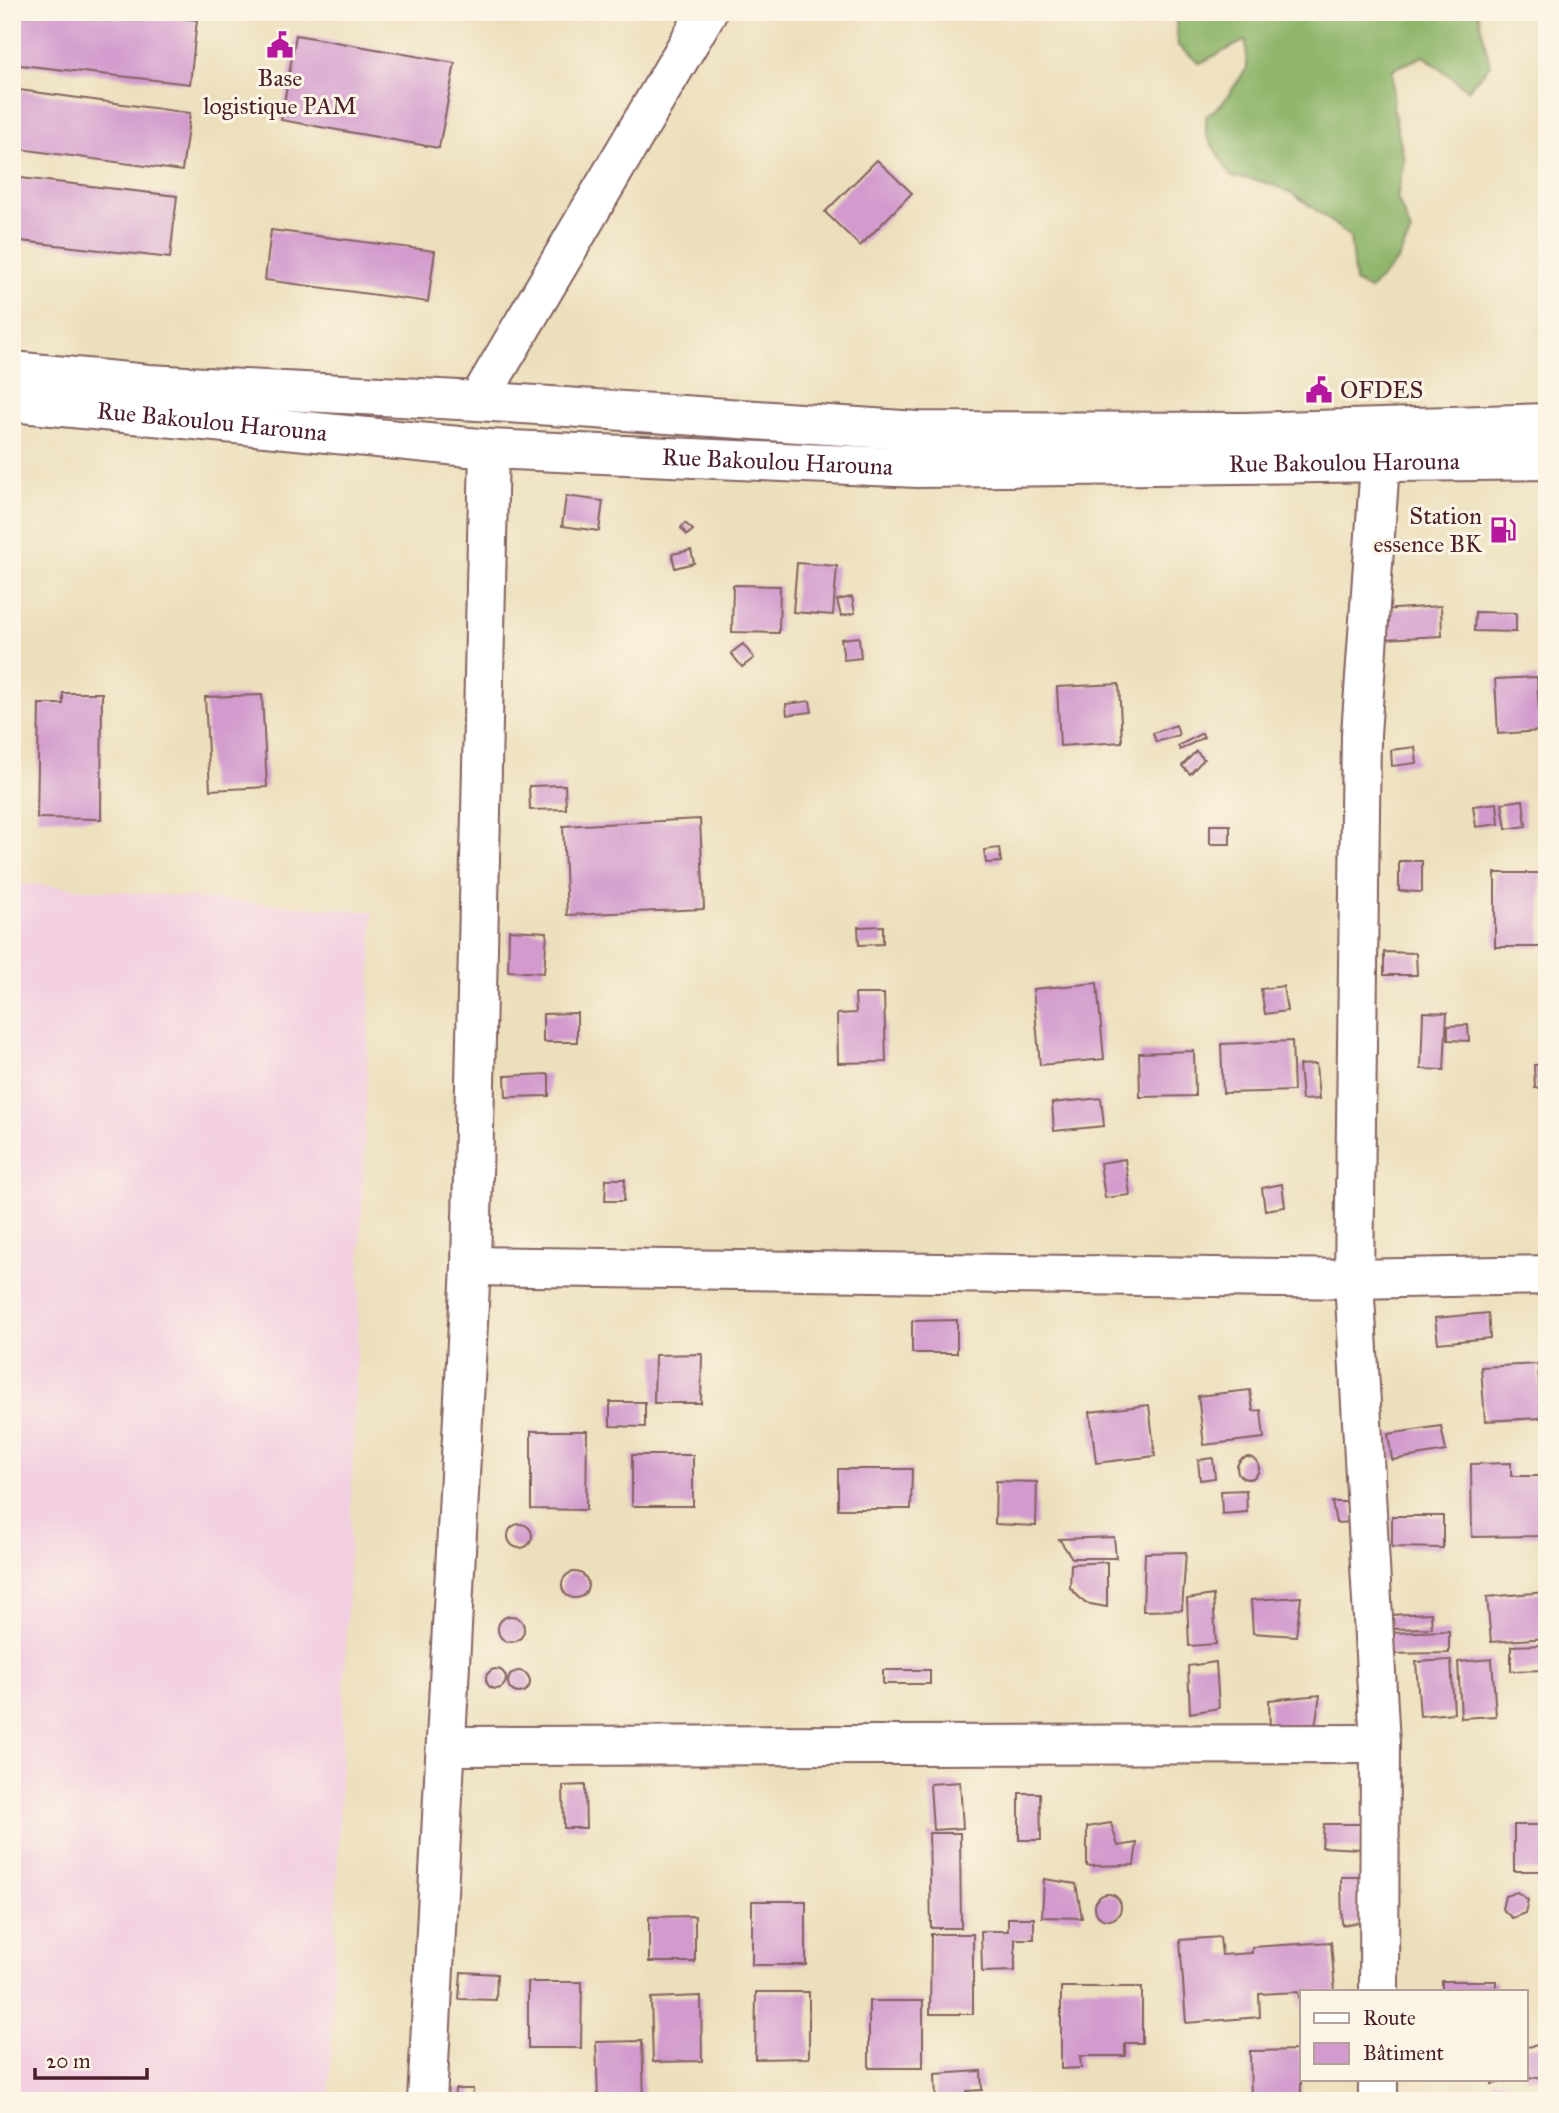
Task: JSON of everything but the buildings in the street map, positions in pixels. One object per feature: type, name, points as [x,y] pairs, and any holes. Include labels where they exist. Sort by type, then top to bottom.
[{"type":"main road","points":[[478,401],[707,12]]},
{"type":"main road","name":"Rue Bakoulou Harouna","points":[[12,371],[148,384],[478,401],[917,431],[1244,432],[1547,423]]},
{"type":"main road","name":"Rue Bakoulou Harouna","points":[[12,402],[489,449],[918,468],[1547,460]]},
{"type":"main road","points":[[427,2101],[471,1266],[489,449]]},
{"type":"main road","points":[[1379,1990],[1380,1744],[1354,1279],[1361,734],[1380,464]]},
{"type":"main road","points":[[471,1266],[1354,1279],[1547,1275]]},
{"type":"main road","points":[[446,1746],[1380,1744]]},
{"type":"main road","points":[[1378,2082],[1378,2101]]},
{"type":"shaded area","points":[[12,883],[373,912],[329,2101],[12,2101]]},
{"type":"green space","points":[[1175,12],[1478,12],[1490,65],[1468,90],[1424,56],[1393,69],[1393,107],[1404,160],[1397,197],[1411,232],[1398,260],[1370,290],[1355,282],[1350,237],[1296,196],[1267,183],[1232,177],[1206,135],[1206,116],[1222,104],[1247,68],[1246,40],[1200,63],[1178,46]]},
{"type":"place","name":"Base logistique PAM","points":[[280,45]]},
{"type":"place","name":"OFDES","points":[[1319,390]]},
{"type":"place","name":"Station essence BK","points":[[1503,530]]}]
